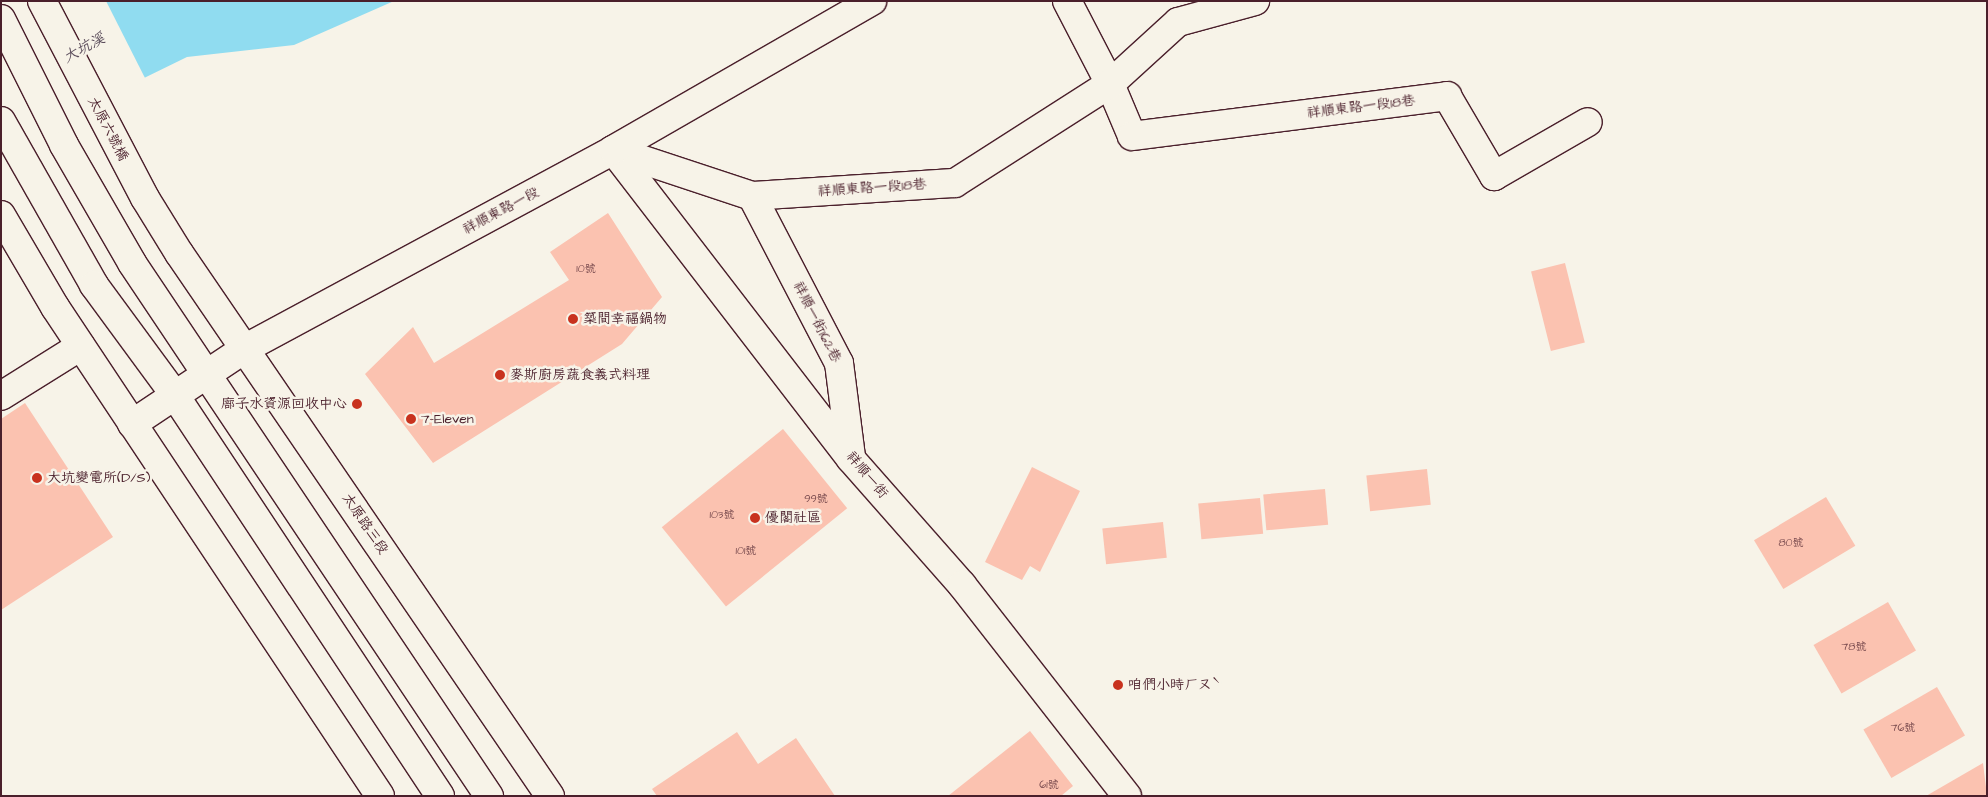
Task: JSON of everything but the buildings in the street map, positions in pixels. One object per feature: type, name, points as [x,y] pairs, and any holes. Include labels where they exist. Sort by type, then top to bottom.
[{"type":"main road","name":"太原六號橋","points":[[42,1],[145,198],[179,253]]},
{"type":"main road","name":"祥順東路一段","points":[[132,424],[174,394],[246,348],[613,150],[872,1]]},
{"type":"main road","points":[[1067,1],[1110,84]]},
{"type":"main road","name":"祥順東路一段18巷","points":[[613,150],[752,196],[955,183],[1110,84],[1178,22],[1255,1]]},
{"type":"main road","points":[[1,20],[64,145],[132,263],[489,796]]},
{"type":"main road","name":"祥順東路一段18巷","points":[[1110,84],[1132,136],[1447,96],[1494,176],[1588,122]]},
{"type":"main road","points":[[1,121],[94,285],[174,394],[440,796]]},
{"type":"main road","name":"祥順一街","points":[[613,150],[851,459],[962,585],[1127,796]]},
{"type":"main road","name":"祥順一街162巷","points":[[752,196],[839,363],[851,459]]},
{"type":"main road","points":[[1,216],[55,307],[380,796]]},
{"type":"main road","name":"太原路三段","points":[[179,253],[246,348],[550,796]]},
{"type":"main road","points":[[1,396],[81,346]]},
{"type":"water","name":"大坑溪","points":[[104,1],[394,1],[294,45],[187,57],[1,148]]},
{"type":"pier","points":[[99,1],[106,1],[146,80],[1,150],[1,55]]},
{"type":"place","name":"築間幸福鍋物","points":[[573,319]]},
{"type":"place","name":"麥斯廚房蔬食義式料理","points":[[500,375]]},
{"type":"place","name":"廍子水資源回收中心","points":[[357,404]]},
{"type":"place","name":"7-Eleven","points":[[411,419]]},
{"type":"place","name":"大坑變電所(D/S)","points":[[37,478]]},
{"type":"place","name":"優閣社區","points":[[755,518]]},
{"type":"place","name":"咱們小時ㄏㄡˋ","points":[[1118,685]]}]
